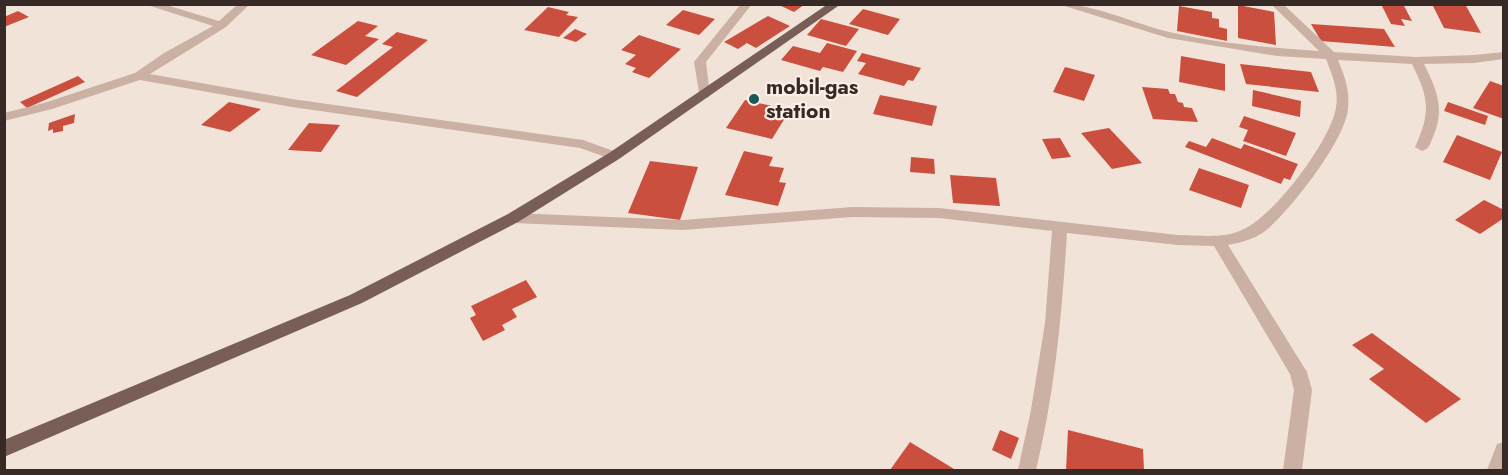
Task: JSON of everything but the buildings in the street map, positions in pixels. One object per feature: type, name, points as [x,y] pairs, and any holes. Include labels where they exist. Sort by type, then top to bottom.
[{"type":"main road","points":[[4,449],[356,299],[513,218],[614,156],[836,4]]},
{"type":"street","points":[[149,4],[222,25]]},
{"type":"street","points":[[4,117],[139,76],[168,56],[222,25],[245,4]]},
{"type":"street","points":[[704,95],[700,62],[747,4]]},
{"type":"street","points":[[1062,4],[1168,35],[1277,52],[1416,61],[1474,59],[1503,55]]},
{"type":"street","points":[[513,218],[632,225],[683,225],[852,212],[885,212],[976,216],[1178,240],[1218,241],[1244,236],[1264,225],[1301,182],[1332,138],[1342,111],[1343,87],[1331,56],[1276,4]]},
{"type":"street","points":[[1416,61],[1434,98],[1435,112],[1432,126],[1422,147]]},
{"type":"street","points":[[139,76],[292,103],[583,144],[614,156]]},
{"type":"street","points":[[1027,471],[1040,410],[1053,323],[1060,227]]},
{"type":"street","points":[[1218,241],[1298,372],[1303,390],[1293,471]]},
{"type":"street","points":[[1496,471],[1503,450]]},
{"type":"place","name":"mobil-gas station","points":[[754,99]]}]
